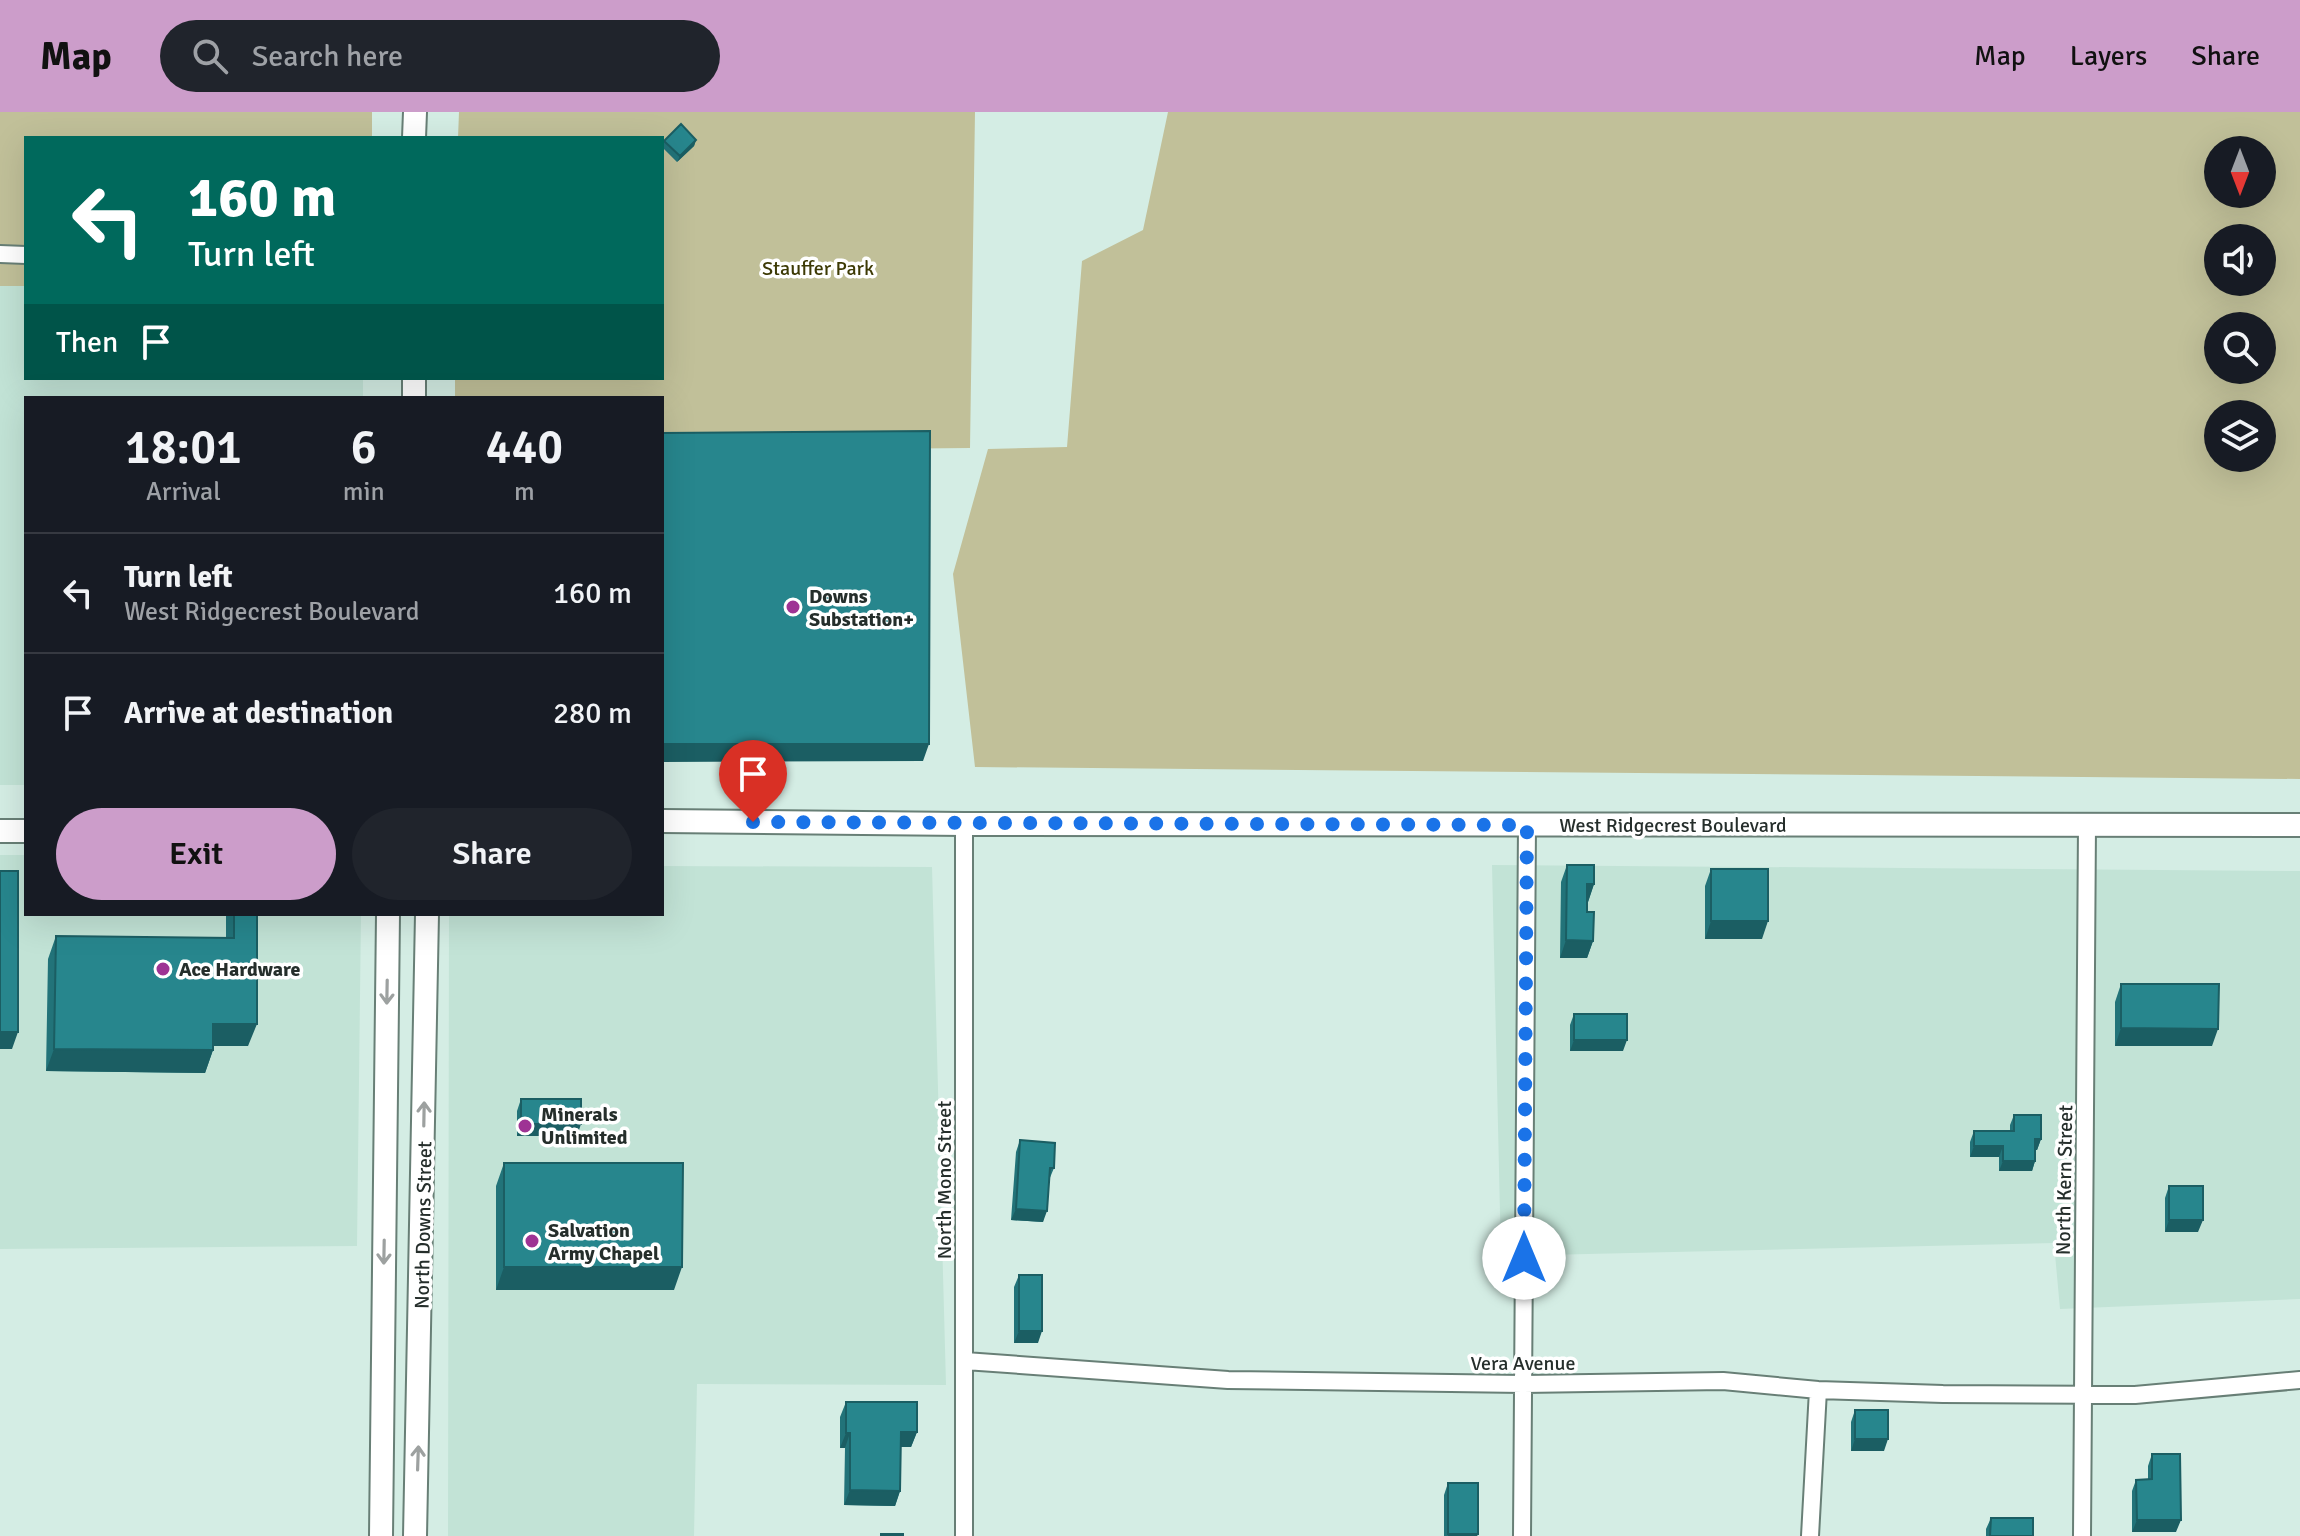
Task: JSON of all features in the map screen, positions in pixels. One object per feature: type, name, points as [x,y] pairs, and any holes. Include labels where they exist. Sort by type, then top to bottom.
[{"type":"street","points":[[414,136],[415,112]]},
{"type":"street","points":[[0,254],[24,255]]},
{"type":"street","name":"West Ridgecrest Boulevard","points":[[664,821],[2300,825]]},
{"type":"street","name":"North Mono Street","points":[[964,824],[964,1536]]},
{"type":"street","points":[[1522,1536],[1527,825]]},
{"type":"street","name":"North Kern Street","points":[[2082,1536],[2087,825]]},
{"type":"street","points":[[0,831],[24,831]]},
{"type":"street","name":"North Downs Street","points":[[381,1536],[388,916]]},
{"type":"street","name":"North Downs Street","points":[[415,1536],[427,916]]},
{"type":"street","name":"Vera Avenue","points":[[965,1361],[1228,1380],[1523,1384],[1723,1381],[1818,1390],[2082,1396],[2135,1395],[2300,1380]]},
{"type":"street","points":[[1810,1536],[1818,1390]]},
{"type":"shaded area","points":[[0,112],[24,136],[24,380],[363,380],[363,396],[24,396],[24,785],[0,785]]},
{"type":"shaded area","points":[[0,855],[24,855],[24,916],[361,916],[357,1246],[0,1249]]},
{"type":"shaded area","points":[[1492,865],[2300,871],[2300,1299],[2060,1309],[2054,1243],[1501,1256]]},
{"type":"shaded area","points":[[664,866],[932,867],[946,1385],[697,1384],[694,1536],[448,1536],[449,916],[664,916]]},
{"type":"green space","points":[[0,112],[372,112],[372,136],[24,136],[24,286],[0,286]]},
{"type":"green space","name":"Stauffer Park","points":[[459,112],[975,112],[970,448],[664,451],[664,396],[455,396],[455,380],[664,380],[664,136],[458,136]]},
{"type":"green space","points":[[1168,112],[2300,112],[2300,779],[975,767],[953,574],[988,449],[1067,447],[1082,261],[1143,230]]},
{"type":"building","points":[[681,124],[696,140],[680,156],[664,141]]},
{"type":"building","name":"Downs Substation+","points":[[930,431],[929,744],[664,744],[664,433]]},
{"type":"building","points":[[1567,865],[1594,865],[1594,884],[1587,884],[1587,912],[1594,912],[1593,941],[1566,940]]},
{"type":"building","points":[[1711,869],[1768,869],[1768,921],[1711,921]]},
{"type":"building","points":[[0,871],[18,871],[18,1032],[0,1032]]},
{"type":"building","points":[[234,916],[257,916],[257,1024],[213,1024],[213,1050],[54,1049],[56,936],[234,938]]},
{"type":"building","points":[[2121,984],[2219,984],[2218,1029],[2121,1028]]},
{"type":"building","points":[[1574,1014],[1627,1014],[1627,1040],[1574,1040]]},
{"type":"building","points":[[521,1099],[581,1099],[581,1124],[521,1124]]},
{"type":"building","points":[[2014,1115],[2041,1115],[2041,1139],[2035,1139],[2035,1161],[2003,1161],[2003,1146],[1974,1146],[1974,1131],[2014,1131]]},
{"type":"building","points":[[1020,1140],[1055,1143],[1047,1211],[1016,1209]]},
{"type":"building","points":[[504,1163],[683,1163],[682,1267],[504,1267]]},
{"type":"building","points":[[2169,1186],[2203,1186],[2203,1220],[2169,1220]]},
{"type":"building","points":[[1019,1275],[1042,1275],[1042,1331],[1019,1331]]},
{"type":"building","points":[[846,1402],[917,1402],[917,1432],[901,1432],[900,1491],[850,1490],[850,1433],[846,1433]]},
{"type":"building","points":[[1855,1410],[1888,1410],[1888,1439],[1855,1439]]},
{"type":"building","points":[[2152,1454],[2180,1454],[2181,1520],[2137,1520],[2136,1480],[2152,1479]]},
{"type":"building","points":[[1448,1483],[1478,1483],[1478,1534],[1448,1534]]},
{"type":"building","points":[[1991,1518],[2033,1518],[2033,1536],[1990,1536]]},
{"type":"building","points":[[903,1534],[903,1536],[881,1536]]},
{"type":"place","name":"Downs Substation+","points":[[793,607]]},
{"type":"place","name":"Ace Hardware","points":[[163,969]]},
{"type":"place","name":"Minerals Unlimited","points":[[525,1126]]},
{"type":"place","name":"Salvation Army Chapel","points":[[532,1241]]},
{"type":"route","points":[[753,822],[1527,825],[1524,1258]]}]
